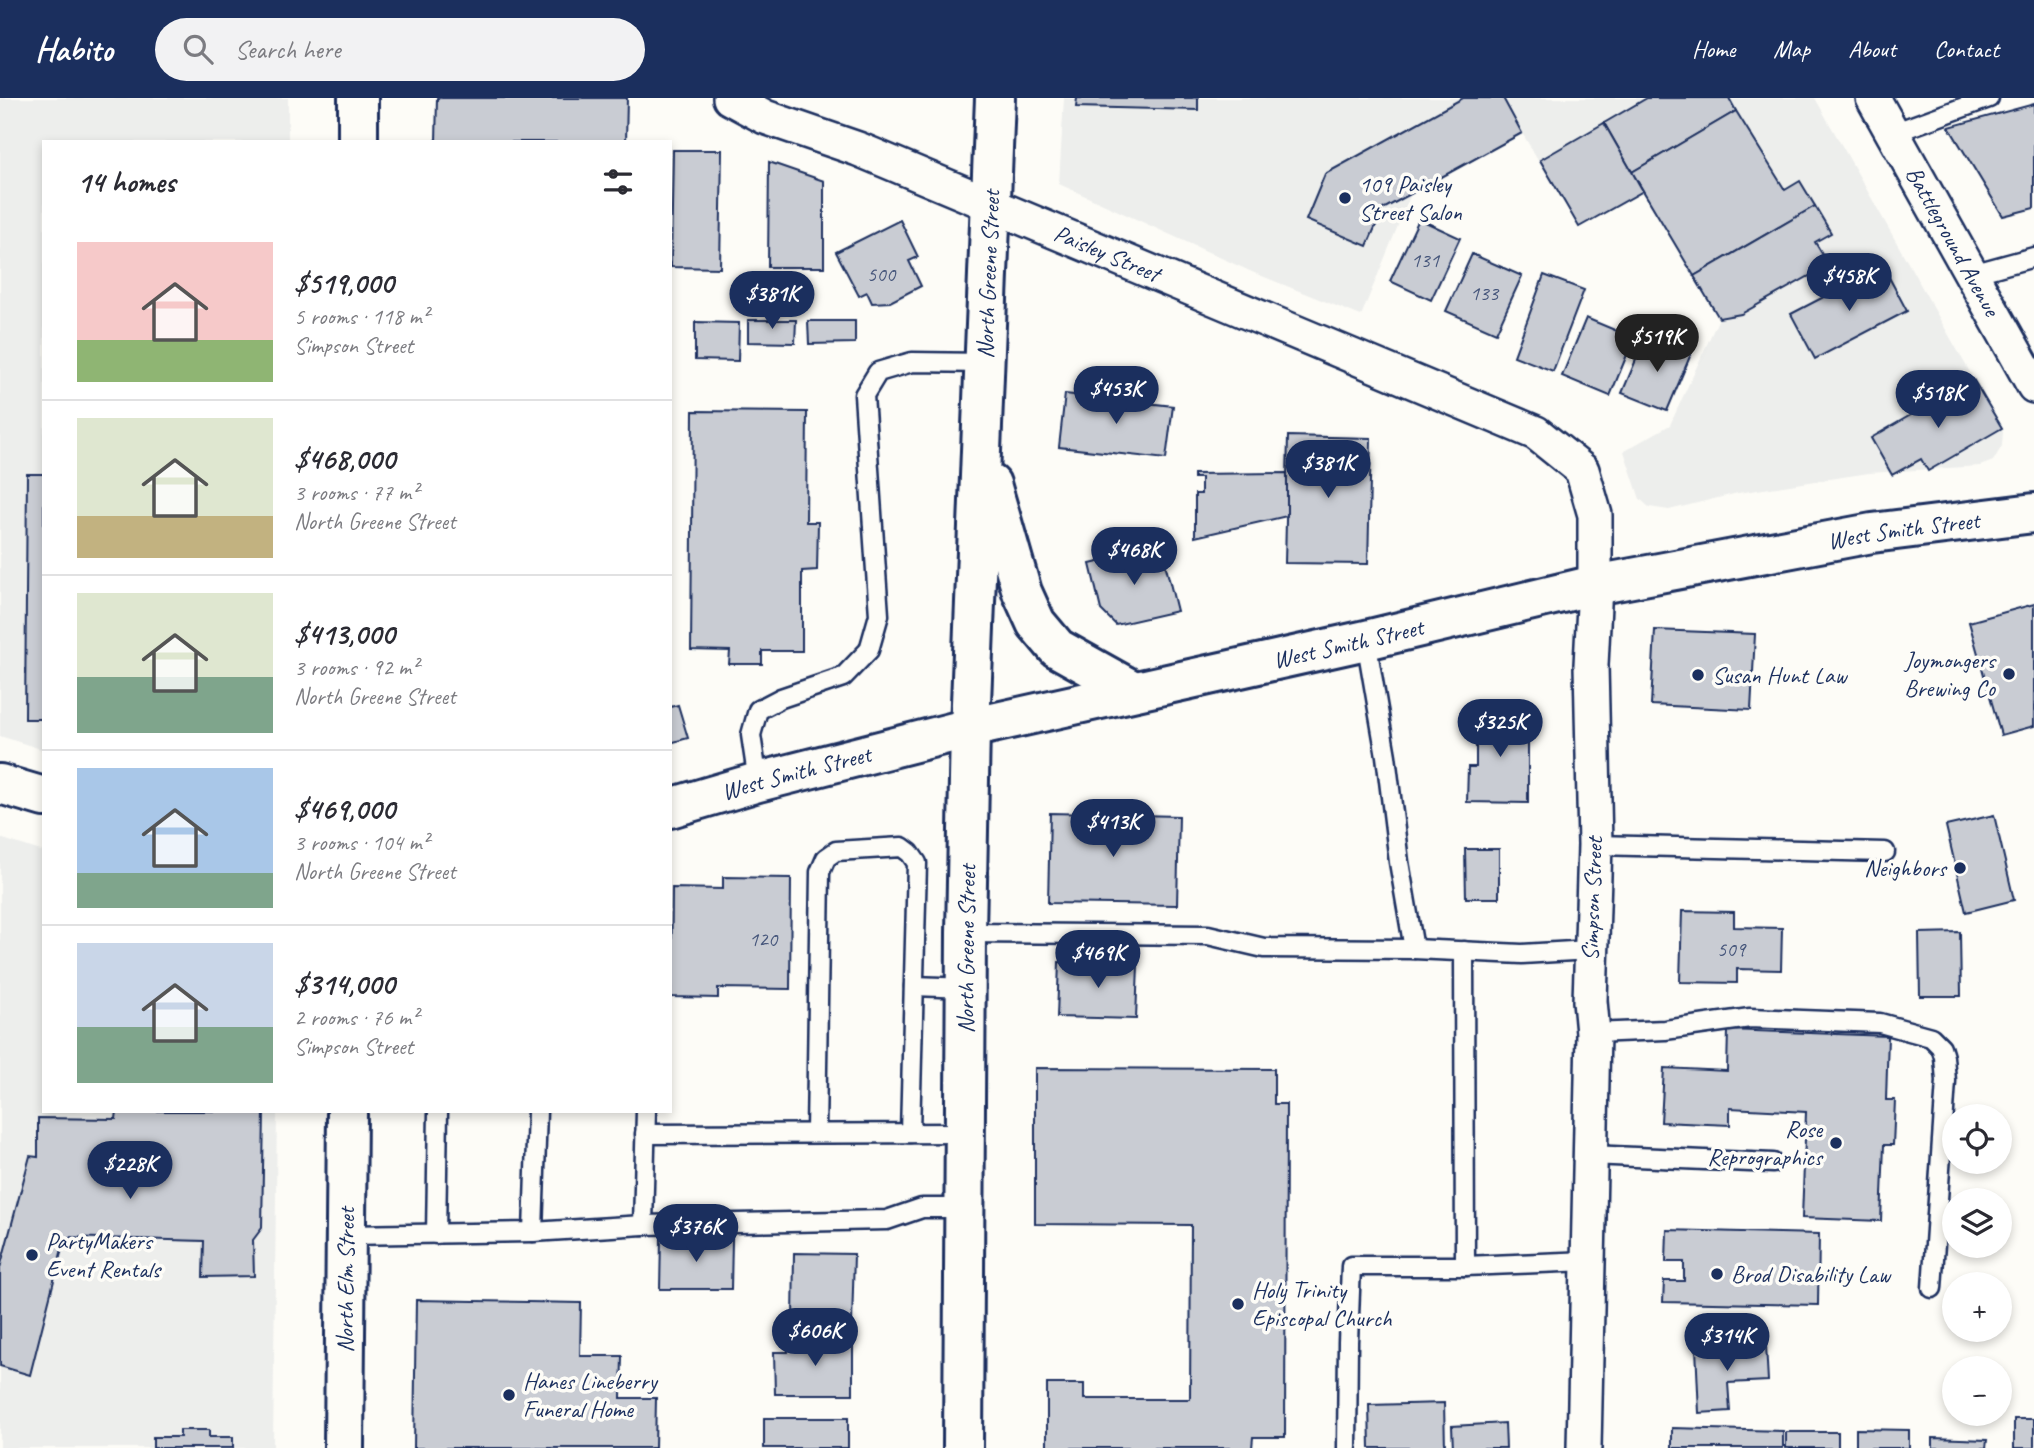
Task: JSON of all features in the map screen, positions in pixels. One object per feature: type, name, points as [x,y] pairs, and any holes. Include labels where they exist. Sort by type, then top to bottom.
[{"type":"main road","points":[[358,98],[358,140]]},
{"type":"main road","name":"North Greene Street","points":[[963,1448],[970,728],[995,98]]},
{"type":"main road","name":"North Greene Street","points":[[982,452],[1022,592],[1036,623],[1057,649],[1134,691]]},
{"type":"main road","name":"West Smith Street","points":[[672,807],[758,782],[970,728],[1366,640],[1595,585],[1871,533],[2034,513]]},
{"type":"main road","points":[[0,784],[42,796]]},
{"type":"main road","name":"North Elm Street","points":[[344,1448],[347,1113]]},
{"type":"street","name":"Paisley Street","points":[[730,98],[765,117],[858,149],[1482,411]]},
{"type":"street","name":"Battleground Avenue","points":[[1874,98],[2034,386]]},
{"type":"street","name":"Simpson Street","points":[[1482,411],[1536,433],[1582,470],[1595,515],[1591,665],[1595,845],[1590,950],[1593,1033],[1584,1448]]},
{"type":"lane","points":[[1893,133],[1953,104],[1989,98]]},
{"type":"lane","points":[[1972,274],[2034,257]]},
{"type":"lane","points":[[758,782],[751,735],[758,710],[781,698],[843,677],[869,650],[879,615],[863,395],[878,372],[912,362],[986,363]]},
{"type":"lane","points":[[1366,640],[1414,949]]},
{"type":"lane","points":[[1595,845],[1885,852]]},
{"type":"lane","points":[[816,1133],[820,872],[826,858],[836,851],[902,847],[917,863],[910,1133]]},
{"type":"lane","points":[[966,933],[1208,935],[1264,948],[1414,949],[1522,954],[1590,950]]},
{"type":"lane","points":[[1464,951],[1465,1266]]},
{"type":"lane","points":[[914,986],[968,988]]},
{"type":"lane","points":[[1593,1033],[1665,1030],[1750,1018],[1881,1023],[1931,1037],[1941,1047],[1947,1081],[1932,1288]]},
{"type":"lane","points":[[436,1234],[438,1113]]},
{"type":"lane","points":[[533,1232],[537,1113]]},
{"type":"lane","points":[[643,1225],[646,1113]]},
{"type":"lane","points":[[645,1134],[967,1133]]},
{"type":"lane","points":[[1590,1155],[1773,1163]]},
{"type":"lane","points":[[346,1235],[533,1232],[643,1225],[887,1220],[922,1208],[965,1208]]},
{"type":"lane","points":[[1347,1448],[1351,1266],[1465,1266],[1588,1261]]},
{"type":"shaded area","points":[[0,98],[288,98],[288,140],[42,140],[42,749],[0,736]]},
{"type":"shaded area","points":[[1064,98],[1815,98],[2003,431],[2002,446],[1993,461],[1980,466],[1869,473],[1738,493],[1669,510],[1649,507],[1640,499],[1624,451],[1670,425],[1719,318],[1643,191],[1579,227],[1522,133],[1411,194],[1361,316],[1252,272],[1059,184]]},
{"type":"shaded area","points":[[0,838],[42,851],[42,1113],[277,1113],[273,1448],[0,1448]]},
{"type":"building","points":[[437,98],[627,98],[626,140],[436,140]]},
{"type":"building","points":[[1077,98],[1198,98],[1198,110],[1076,107]]},
{"type":"building","points":[[1463,98],[1503,98],[1522,133],[1383,209],[1367,246],[1306,220],[1325,174]]},
{"type":"building","points":[[1647,98],[1729,98],[1736,111],[1632,172],[1604,123]]},
{"type":"building","points":[[2034,104],[2034,208],[2003,216],[1949,127]]},
{"type":"building","points":[[1736,111],[1785,190],[1800,181],[1815,206],[1694,276],[1632,172]]},
{"type":"building","points":[[1604,123],[1643,191],[1579,227],[1540,160]]},
{"type":"building","points":[[673,150],[722,150],[720,268],[672,267]]},
{"type":"building","points":[[769,162],[824,181],[824,267],[768,267]]},
{"type":"building","points":[[1815,206],[1831,233],[1815,242],[1829,265],[1741,314],[1719,318],[1694,276]]},
{"type":"building","points":[[1419,219],[1460,238],[1431,300],[1390,281]]},
{"type":"building","points":[[900,220],[918,257],[909,261],[921,286],[890,302],[872,303],[867,292],[859,296],[836,252]]},
{"type":"building","points":[[1472,254],[1522,276],[1496,333],[1446,311]]},
{"type":"building","points":[[1883,266],[1907,311],[1815,359],[1791,314]]},
{"type":"building","points":[[1544,275],[1584,290],[1553,371],[1514,356]]},
{"type":"building","points":[[1586,318],[1634,338],[1610,396],[1562,376]]},
{"type":"building","points":[[748,320],[796,320],[795,343],[748,342]]},
{"type":"building","points":[[808,321],[855,321],[855,343],[809,344]]},
{"type":"building","points":[[695,322],[739,323],[738,361],[695,360]]},
{"type":"building","points":[[1646,336],[1691,354],[1667,411],[1622,393]]},
{"type":"building","points":[[1973,379],[2002,428],[1928,471],[1921,459],[1892,475],[1871,438]]},
{"type":"building","points":[[1065,394],[1173,406],[1166,459],[1059,447]]},
{"type":"building","points":[[693,411],[807,412],[806,522],[818,522],[817,570],[802,571],[802,651],[762,651],[762,664],[729,664],[730,651],[691,650]]},
{"type":"building","points":[[1288,436],[1371,438],[1368,564],[1285,563]]},
{"type":"building","points":[[1287,473],[1287,516],[1195,537],[1195,494],[1201,494],[1201,478],[1194,478],[1194,474]]},
{"type":"building","points":[[27,474],[42,474],[42,719],[25,719]]},
{"type":"building","points":[[1161,547],[1177,611],[1116,625],[1101,610],[1090,564]]},
{"type":"building","name":"Joymongers Brewing Co","points":[[2034,604],[2034,726],[2001,735],[1969,622]]},
{"type":"building","points":[[1655,630],[1755,634],[1751,710],[1651,705]]},
{"type":"building","points":[[678,705],[688,738],[672,742],[672,706]]},
{"type":"building","points":[[1476,713],[1528,713],[1528,803],[1467,802],[1468,767],[1476,767]]},
{"type":"building","points":[[1050,813],[1179,816],[1177,905],[1048,903]]},
{"type":"building","points":[[1994,815],[2014,900],[1966,912],[1946,826]]},
{"type":"building","points":[[1465,849],[1499,849],[1499,898],[1466,898]]},
{"type":"building","points":[[723,877],[791,878],[790,989],[718,988],[718,998],[672,997],[672,888],[723,889]]},
{"type":"building","points":[[1682,911],[1734,912],[1734,927],[1782,928],[1781,970],[1737,969],[1737,983],[1680,982]]},
{"type":"building","points":[[1960,932],[1961,996],[1920,996],[1919,933]]},
{"type":"building","points":[[1059,962],[1138,964],[1136,1019],[1057,1017]]},
{"type":"building","points":[[1728,1030],[1888,1036],[1886,1100],[1895,1100],[1893,1145],[1884,1145],[1881,1221],[1802,1218],[1806,1112],[1730,1108],[1730,1125],[1661,1122],[1664,1068],[1727,1071]]},
{"type":"building","name":"Holy Trinity Episcopal Church","points":[[1035,1068],[1274,1069],[1274,1104],[1286,1104],[1285,1437],[1253,1437],[1252,1448],[1047,1448],[1047,1384],[1084,1384],[1084,1399],[1190,1399],[1191,1225],[1035,1224]]},
{"type":"building","name":"PartyMakers Event Rentals","points":[[117,1113],[264,1113],[262,1228],[253,1240],[254,1276],[203,1277],[204,1241],[65,1237],[30,1375],[0,1366],[0,1268],[30,1156],[38,1157],[38,1118],[116,1119]]},
{"type":"building","points":[[1667,1230],[1819,1234],[1818,1305],[1663,1302],[1664,1281],[1684,1281],[1684,1262],[1666,1262]]},
{"type":"building","points":[[661,1239],[732,1239],[731,1289],[660,1289]]},
{"type":"building","points":[[794,1253],[854,1254],[852,1324],[793,1322]]},
{"type":"building","points":[[416,1300],[581,1303],[580,1356],[622,1356],[621,1398],[656,1398],[655,1448],[414,1448]]},
{"type":"building","points":[[853,1339],[853,1394],[775,1394],[774,1352],[788,1352],[788,1340]]},
{"type":"building","points":[[1766,1345],[1768,1381],[1728,1383],[1730,1411],[1699,1413],[1696,1348]]},
{"type":"building","points":[[1444,1403],[1445,1448],[1370,1448],[1369,1405]]},
{"type":"building","points":[[764,1418],[848,1418],[848,1448],[764,1448]]},
{"type":"building","points":[[2014,1419],[2034,1419],[2034,1448],[2014,1448]]},
{"type":"building","points":[[1505,1423],[1506,1448],[1453,1448],[1452,1426]]},
{"type":"building","points":[[1672,1428],[1783,1431],[1783,1448],[1672,1448]]},
{"type":"building","points":[[1856,1429],[1909,1430],[1909,1448],[1856,1448]]},
{"type":"building","points":[[180,1430],[209,1430],[209,1437],[233,1437],[233,1448],[153,1448],[153,1437],[180,1437]]},
{"type":"building","points":[[1786,1432],[1838,1432],[1838,1448],[1786,1448]]},
{"type":"building","points":[[1933,1438],[1987,1440],[1986,1448],[1933,1448]]},
{"type":"place","name":"109 Paisley Street Salon","points":[[1345,198]]},
{"type":"place","name":"Joymongers Brewing Co","points":[[2009,674]]},
{"type":"place","name":"Susan Hunt Law","points":[[1698,675]]},
{"type":"place","name":"Neighbors","points":[[1960,868]]},
{"type":"place","name":"Rose Reprographics","points":[[1836,1143]]},
{"type":"place","name":"PartyMakers Event Rentals","points":[[32,1255]]},
{"type":"place","name":"Brod Disability Law","points":[[1717,1274]]},
{"type":"place","name":"Holy Trinity Episcopal Church","points":[[1238,1304]]},
{"type":"place","name":"Hanes Lineberry Funeral Home","points":[[509,1395]]}]
